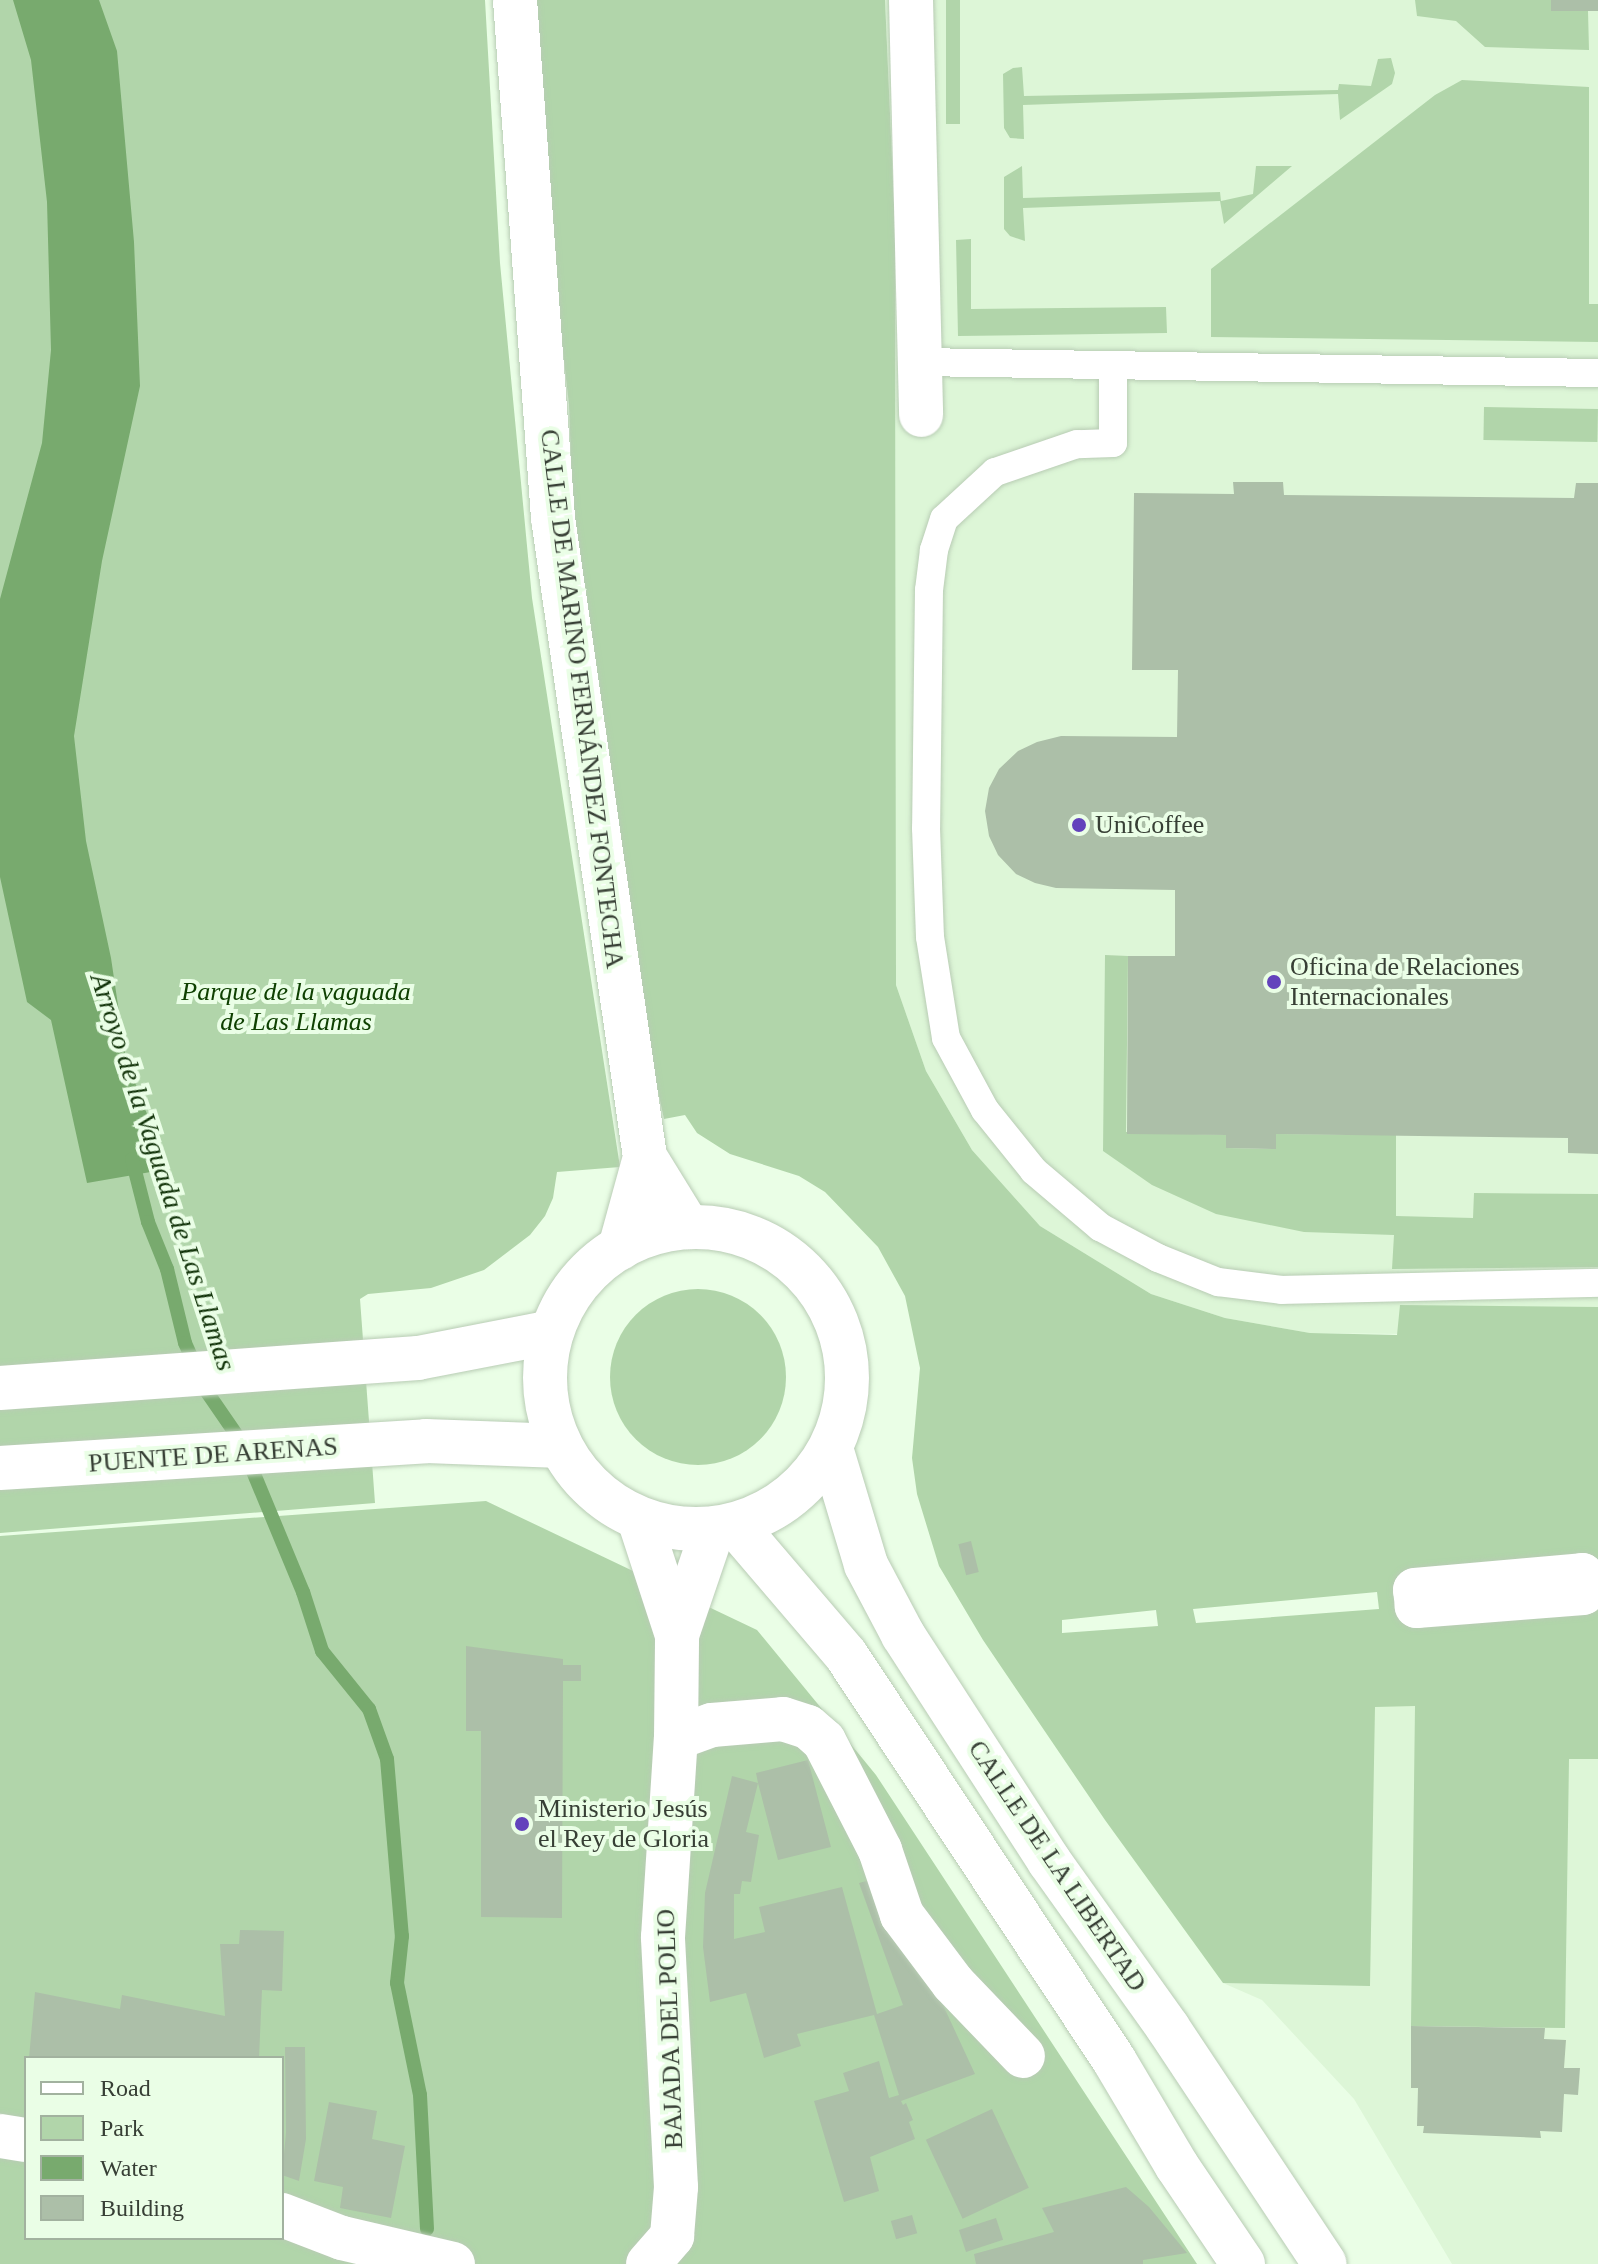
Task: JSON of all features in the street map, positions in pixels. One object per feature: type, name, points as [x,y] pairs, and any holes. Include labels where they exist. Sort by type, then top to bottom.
[{"type":"street","name":"CALLE DE MARINO FERNÁNDEZ FONTECHA","points":[[515,0],[553,518],[645,1157],[688,1227]]},
{"type":"street","points":[[911,0],[921,415]]},
{"type":"street","name":"CALLE DE MARINO FERNÁNDEZ FONTECHA","points":[[620,1248],[645,1157]]},
{"type":"street","points":[[688,1227],[717,1228],[772,1247],[795,1263],[831,1309],[846,1364],[847,1393],[831,1448],[809,1479],[780,1504],[724,1527],[663,1527],[639,1519],[594,1490],[561,1446],[550,1419],[546,1390],[546,1361],[552,1332],[578,1283],[597,1264],[641,1237],[688,1227]]},
{"type":"street","points":[[0,1388],[418,1358],[552,1332]]},
{"type":"street","name":"PUENTE DE ARENAS","points":[[0,1468],[426,1441],[561,1446]]},
{"type":"street","name":"CALLE DE LA LIBERTAD","points":[[831,1448],[866,1565],[903,1635],[1049,1861],[1168,2028],[1325,2264]]},
{"type":"street","name":"BAJADA DEL POLIO","points":[[639,1519],[677,1635],[676,1738],[663,1937],[676,2187],[672,2236],[648,2264]]},
{"type":"street","points":[[724,1527],[846,1655],[1114,2060],[1177,2166],[1243,2264]]},
{"type":"street","name":"BAJADA DEL POLIO","points":[[677,1635],[724,1527]]},
{"type":"street","points":[[676,1738],[712,1725],[783,1719],[808,1727],[824,1741],[880,1850],[902,1915],[953,1983],[1023,2056]]},
{"type":"street","points":[[0,2136],[24,2140]]},
{"type":"street","points":[[284,2216],[342,2238],[453,2264]]},
{"type":"lane","points":[[919,362],[1598,373]]},
{"type":"lane","points":[[1113,365],[1113,443],[1077,444],[995,472],[944,519],[934,550],[929,590],[926,828],[930,937],[946,1038],[985,1110],[1034,1171],[1100,1227],[1158,1258],[1218,1282],[1282,1290],[1598,1283]]},
{"type":"shaded area","points":[[885,0],[1598,0],[1598,1336],[1310,1333],[1225,1318],[1151,1294],[1040,1226],[972,1150],[926,1071],[896,985],[895,228]]},
{"type":"shaded area","points":[[1229,1705],[1416,1706],[1416,1756],[1598,1759],[1598,2264],[1452,2264],[1354,2099],[1262,2000],[1223,1983]]},
{"type":"green space","name":"Parque de la vaguada de Las Llamas","points":[[0,0],[485,0],[500,263],[532,598],[620,1167],[557,1172],[553,1198],[545,1216],[530,1235],[484,1270],[431,1288],[368,1294],[360,1299],[375,1503],[0,1533]]},
{"type":"green space","points":[[536,0],[885,0],[895,228],[896,985],[926,1071],[972,1150],[1040,1226],[1151,1294],[1225,1318],[1310,1333],[1397,1335],[1400,1305],[1598,1307],[1598,1759],[1569,1759],[1565,2028],[1411,2026],[1415,1706],[1375,1707],[1370,1986],[1223,1983],[1105,1820],[983,1640],[939,1566],[917,1494],[912,1458],[920,1368],[905,1296],[878,1247],[825,1192],[799,1176],[730,1154],[697,1133],[685,1115],[664,1119],[651,1060],[574,546],[569,405],[543,173]],"holes":[[[1377,1592],[1379,1609],[1196,1623],[1193,1609]],[[1156,1610],[1158,1626],[1062,1633],[1062,1620]]]},
{"type":"green space","points":[[946,0],[960,0],[960,124],[946,124]]},
{"type":"green space","points":[[1415,0],[1551,0],[1588,11],[1589,50],[1485,47],[1456,21],[1417,16]]},
{"type":"green space","points":[[1391,58],[1395,73],[1392,84],[1340,120],[1338,94],[1023,105],[1024,139],[1010,138],[1004,128],[1003,74],[1013,68],[1022,67],[1024,96],[1338,90],[1339,84],[1371,86],[1378,59]]},
{"type":"green space","points":[[1462,80],[1589,87],[1589,304],[1598,304],[1598,342],[1211,337],[1211,269],[1435,95]]},
{"type":"green space","points":[[1022,166],[1023,198],[1220,192],[1221,201],[1253,194],[1256,166],[1292,166],[1224,224],[1220,201],[1023,208],[1025,241],[1010,236],[1004,229],[1004,177]]},
{"type":"green space","points":[[971,239],[971,309],[1166,307],[1167,333],[958,336],[956,240]]},
{"type":"green space","points":[[1484,407],[1598,409],[1597,442],[1483,440]]},
{"type":"green space","points":[[1105,955],[1128,956],[1126,1132],[1226,1135],[1227,1148],[1276,1149],[1276,1134],[1396,1135],[1396,1216],[1473,1218],[1474,1193],[1598,1194],[1598,1267],[1392,1269],[1394,1235],[1304,1232],[1216,1214],[1152,1185],[1103,1151]]},
{"type":"green space","points":[[698,1289],[732,1296],[760,1315],[779,1343],[786,1377],[779,1411],[760,1439],[732,1458],[698,1465],[664,1458],[636,1439],[617,1411],[610,1377],[617,1343],[636,1315],[664,1296]]},
{"type":"green space","points":[[486,1501],[757,1630],[876,1775],[1197,2264],[0,2264],[0,1536]]},
{"type":"water","points":[[13,0],[99,0],[117,51],[134,242],[140,386],[102,561],[74,736],[86,841],[111,958],[126,1059],[168,1169],[87,1183],[51,1020],[27,1002],[0,877],[0,599],[42,443],[51,350],[47,202],[31,60]]},
{"type":"building","points":[[1551,0],[1598,0],[1598,11],[1551,11]]},
{"type":"building","points":[[1233,482],[1283,482],[1284,495],[1574,498],[1576,483],[1598,483],[1598,1154],[1568,1153],[1568,1138],[1276,1134],[1276,1149],[1226,1148],[1226,1135],[1127,1134],[1128,956],[1175,956],[1175,890],[1056,888],[1035,883],[1016,874],[998,855],[989,836],[985,811],[989,788],[999,769],[1018,751],[1037,742],[1061,736],[1177,737],[1178,670],[1132,670],[1134,493],[1234,494]]},
{"type":"building","points":[[971,1541],[979,1572],[966,1575],[958,1544]]},
{"type":"building","name":"Ministerio Jesús el Rey de Gloria","points":[[466,1646],[563,1659],[563,1665],[581,1665],[581,1681],[563,1681],[562,1918],[481,1917],[481,1731],[466,1731]]},
{"type":"building","points":[[808,1760],[831,1847],[778,1860],[756,1773]]},
{"type":"building","points":[[732,1776],[758,1783],[746,1832],[759,1835],[751,1882],[742,1881],[740,1894],[734,1894],[734,1939],[765,1932],[759,1907],[842,1887],[877,2014],[903,2005],[859,1883],[870,1880],[937,1992],[975,2074],[901,2101],[903,2105],[906,2103],[913,2120],[909,2122],[915,2139],[870,2157],[879,2191],[844,2202],[814,2101],[849,2091],[843,2073],[879,2061],[889,2098],[899,2095],[874,2015],[797,2034],[801,2046],[764,2058],[746,1993],[710,2002],[703,1947],[705,1893]]},
{"type":"building","points":[[240,1930],[284,1931],[282,1991],[262,1990],[259,2056],[29,2056],[35,1992],[120,2009],[122,1995],[225,2016],[220,1944],[239,1944]]},
{"type":"building","points":[[1411,2026],[1545,2028],[1544,2039],[1566,2040],[1564,2068],[1580,2068],[1578,2095],[1564,2094],[1562,2132],[1540,2131],[1541,2138],[1423,2133],[1424,2126],[1417,2126],[1418,2088],[1411,2088]]},
{"type":"building","points":[[285,2047],[305,2047],[306,2139],[299,2181],[284,2176]]},
{"type":"building","points":[[329,2102],[377,2111],[372,2139],[405,2146],[391,2218],[340,2208],[343,2187],[314,2181]]},
{"type":"building","points":[[992,2109],[1029,2188],[963,2219],[926,2140]]},
{"type":"building","points":[[1126,2187],[1149,2207],[1187,2253],[1143,2260],[1143,2264],[976,2264],[974,2254],[1054,2232],[1042,2208]]},
{"type":"building","points":[[912,2215],[917,2233],[896,2239],[891,2221]]},
{"type":"building","points":[[996,2218],[1003,2240],[966,2252],[959,2230]]},
{"type":"waterway","name":"Arroyo de la Vaguada de Las Llamas","points":[[132,1159],[148,1222],[167,1269],[185,1343],[207,1392],[240,1440],[303,1592],[322,1651],[369,1709],[387,1759],[402,1936],[397,1983],[420,2095],[427,2229]]},
{"type":"place","name":"UniCoffee","points":[[1079,825]]},
{"type":"place","name":"Oficina de Relaciones Internacionales","points":[[1274,982]]},
{"type":"place","name":"Ministerio Jesús el Rey de Gloria","points":[[522,1824]]}]
